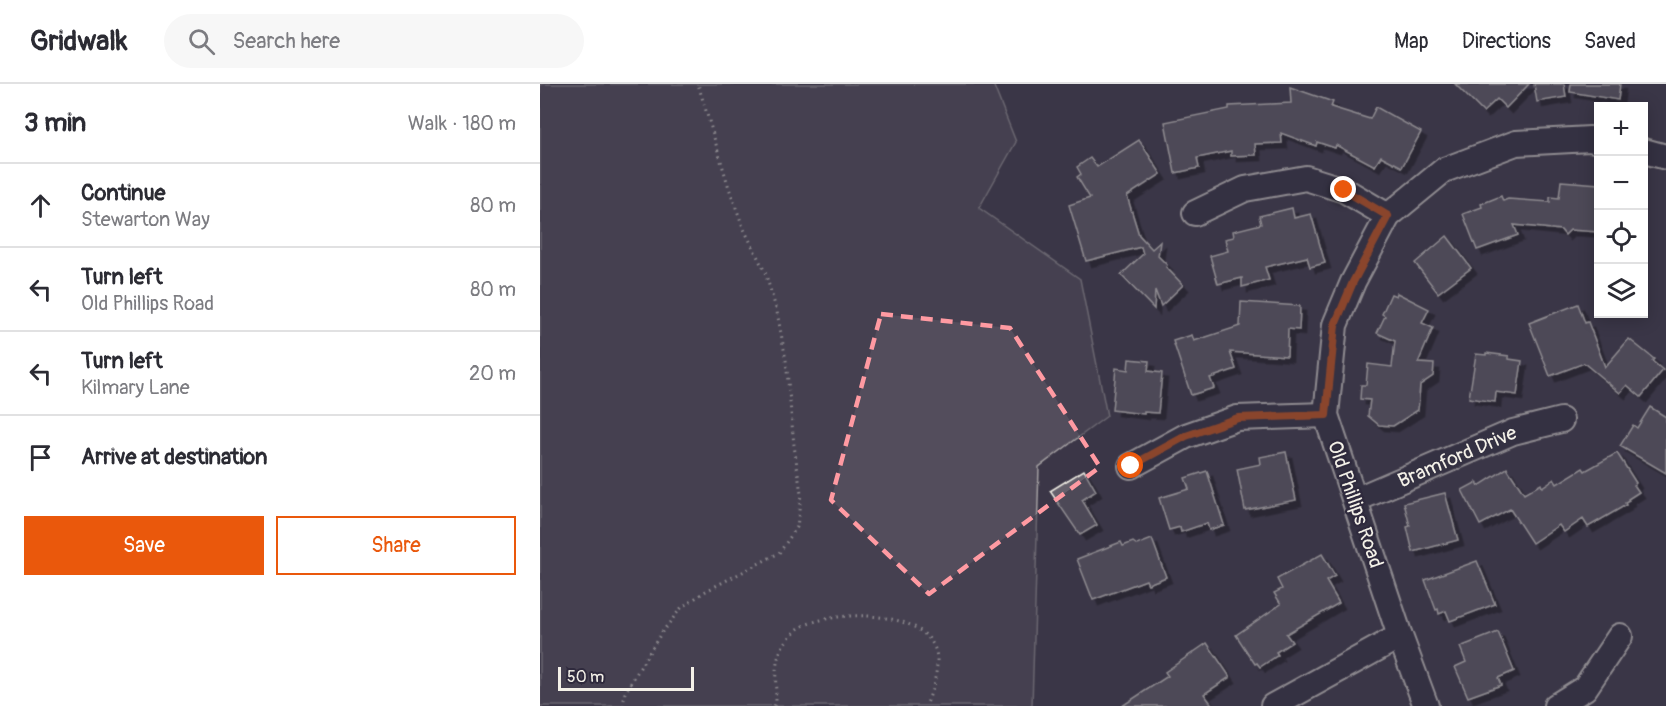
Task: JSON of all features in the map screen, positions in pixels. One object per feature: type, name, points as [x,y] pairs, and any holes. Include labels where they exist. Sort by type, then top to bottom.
[{"type":"street","name":"Old Phillips Road","points":[[1426,706],[1400,636],[1326,415],[1335,325],[1353,282],[1388,216],[1444,170],[1516,143],[1594,140]]},
{"type":"street","points":[[1648,152],[1666,157]]},
{"type":"street","points":[[1195,213],[1245,189],[1306,178],[1344,190],[1388,216]]},
{"type":"street","points":[[1131,466],[1186,436],[1238,418],[1326,415]]},
{"type":"street","name":"Bramford Drive","points":[[1355,500],[1513,432],[1562,420]]},
{"type":"street","points":[[1273,706],[1400,636]]},
{"type":"street","points":[[1556,706],[1585,688],[1620,636]]},
{"type":"path","points":[[623,706],[625,693],[645,659],[682,607],[706,591],[779,553],[797,527],[801,494],[786,360],[777,312],[765,272],[743,227],[729,189],[698,84]]},
{"type":"path","points":[[774,706],[776,662],[784,644],[798,628],[823,618],[848,616],[875,617],[902,623],[923,632],[936,652],[936,668],[926,706]]},
{"type":"highlighted area","points":[[881,314],[1010,328],[1100,467],[929,594],[831,500]]},
{"type":"shaded area","points":[[540,84],[993,84],[1016,142],[979,208],[1080,279],[1107,416],[1039,467],[1032,706],[540,706]]},
{"type":"building","points":[[1455,84],[1529,84],[1506,108],[1497,99],[1483,112]]},
{"type":"building","points":[[1534,84],[1564,84],[1566,97],[1537,102]]},
{"type":"building","points":[[1571,84],[1620,84],[1618,100],[1570,92]]},
{"type":"building","points":[[1290,87],[1333,102],[1331,107],[1370,119],[1376,107],[1421,132],[1402,167],[1381,156],[1375,166],[1336,145],[1335,148],[1317,142],[1316,146],[1281,133],[1282,143],[1255,144],[1256,155],[1231,156],[1231,151],[1197,158],[1199,168],[1175,173],[1165,122],[1229,109],[1229,106],[1291,103]]},
{"type":"building","points":[[1139,140],[1161,174],[1127,196],[1139,235],[1152,249],[1160,242],[1158,256],[1183,285],[1161,306],[1155,290],[1154,309],[1121,275],[1143,254],[1141,247],[1086,261],[1069,205],[1090,198],[1077,177],[1081,174],[1077,167],[1090,158],[1097,167]]},
{"type":"building","points":[[1561,181],[1594,184],[1594,232],[1570,230],[1565,235],[1561,230],[1514,225],[1518,235],[1477,250],[1463,214],[1482,207],[1481,204],[1501,196],[1503,201],[1508,199],[1550,202],[1550,197],[1559,198]]},
{"type":"building","points":[[1292,208],[1294,218],[1311,214],[1325,263],[1310,267],[1307,257],[1265,267],[1269,280],[1242,287],[1242,278],[1218,284],[1210,256],[1228,251],[1225,239],[1234,237],[1233,231],[1261,224],[1259,216]]},
{"type":"building","points":[[1447,236],[1471,268],[1438,293],[1415,263]]},
{"type":"building","points":[[1397,293],[1429,309],[1422,323],[1433,328],[1418,363],[1434,364],[1433,376],[1420,385],[1418,410],[1393,426],[1379,425],[1368,416],[1370,400],[1360,399],[1361,385],[1366,385],[1368,364],[1392,367],[1395,341],[1377,333],[1391,294],[1396,296]]},
{"type":"building","points":[[1241,302],[1300,306],[1299,330],[1288,329],[1287,356],[1230,352],[1236,369],[1210,378],[1214,388],[1191,395],[1173,341],[1192,335],[1194,341],[1240,326]]},
{"type":"building","points":[[1578,304],[1585,323],[1588,322],[1605,367],[1629,339],[1654,359],[1652,361],[1663,370],[1641,397],[1627,385],[1620,393],[1584,363],[1550,376],[1529,323]]},
{"type":"building","points":[[1486,353],[1509,356],[1509,359],[1522,361],[1517,395],[1496,392],[1495,402],[1469,398],[1476,354],[1486,355]]},
{"type":"building","points":[[1129,359],[1149,361],[1148,371],[1162,373],[1158,413],[1144,412],[1144,414],[1112,410],[1116,368],[1128,370]]},
{"type":"building","points":[[1650,407],[1666,417],[1666,473],[1620,446],[1633,425],[1637,428]]},
{"type":"building","points":[[1286,452],[1296,500],[1245,510],[1237,469],[1261,464],[1260,457]]},
{"type":"building","points":[[1617,453],[1636,483],[1634,485],[1639,492],[1628,499],[1626,505],[1588,527],[1583,519],[1564,532],[1559,525],[1532,543],[1510,509],[1480,525],[1462,490],[1477,482],[1479,486],[1507,468],[1524,494],[1554,479],[1557,484],[1583,468],[1585,471]]},
{"type":"building","points":[[1084,470],[1096,491],[1082,500],[1097,525],[1080,535],[1050,491]]},
{"type":"building","points":[[1207,471],[1224,525],[1209,530],[1207,523],[1181,532],[1180,527],[1169,530],[1159,498],[1189,489],[1185,478]]},
{"type":"building","points":[[1445,493],[1458,540],[1413,552],[1404,503]]},
{"type":"building","points":[[1152,539],[1166,577],[1148,584],[1146,580],[1093,600],[1077,559],[1121,542],[1123,546],[1133,542],[1137,545]]},
{"type":"building","points":[[1322,554],[1335,576],[1326,581],[1339,603],[1286,634],[1292,642],[1276,652],[1278,655],[1260,667],[1257,663],[1255,664],[1236,635],[1281,604],[1274,593],[1282,589],[1277,579]]},
{"type":"building","points":[[1477,561],[1495,604],[1450,621],[1446,611],[1439,614],[1438,609],[1436,610],[1425,580]]},
{"type":"building","points":[[1498,632],[1514,671],[1498,678],[1501,685],[1468,697],[1455,667],[1466,662],[1460,647]]},
{"type":"building","points":[[1207,643],[1230,677],[1204,694],[1213,706],[1122,706],[1168,676],[1165,672]]},
{"type":"route","points":[[1131,466],[1186,436],[1238,418],[1326,415],[1335,325],[1353,282],[1388,216],[1344,190]]}]
